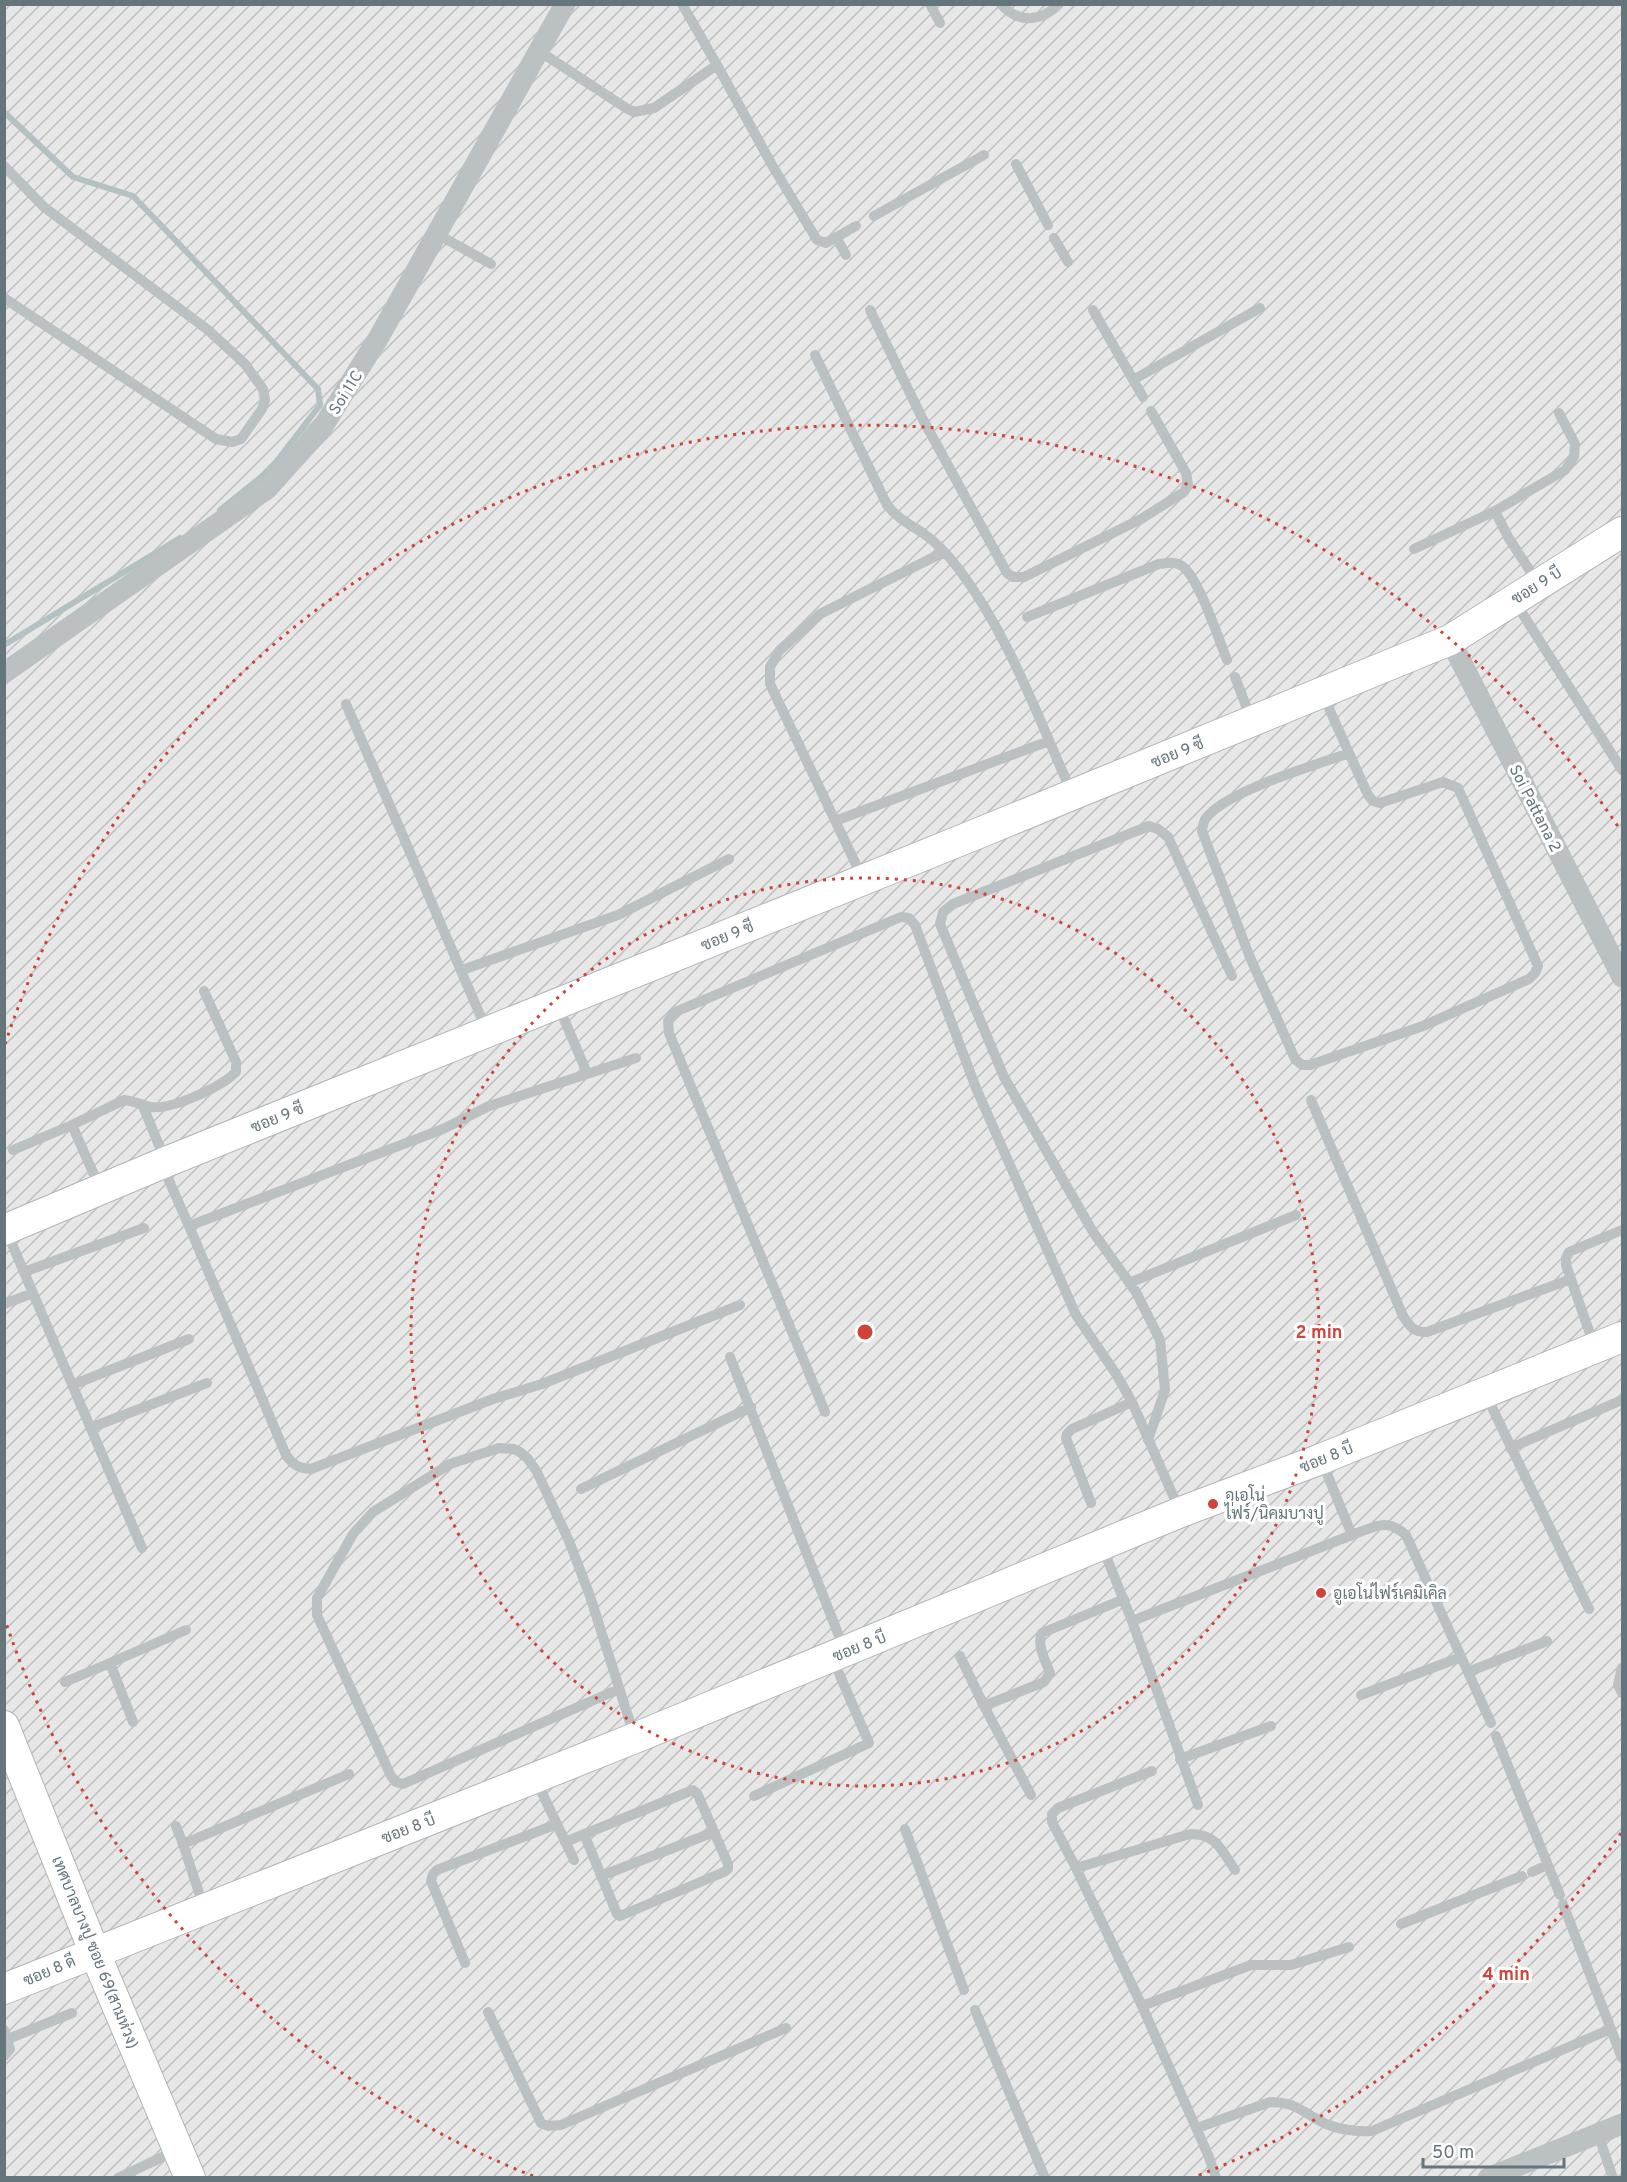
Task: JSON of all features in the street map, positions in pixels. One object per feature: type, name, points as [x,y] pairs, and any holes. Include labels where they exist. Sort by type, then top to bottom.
[{"type":"street","name":"Soi 11C","points":[[4,673],[267,489],[322,428],[379,337],[565,4]]},
{"type":"street","name":"ซอย 9 บี","points":[[1450,640],[1623,532]]},
{"type":"street","name":"ซอย 9 ซี","points":[[5,1230],[164,1163],[1450,640]]},
{"type":"street","name":"Soi Pattana 2","points":[[1450,640],[1623,977]]},
{"type":"street","name":"ซอย 8 บี","points":[[94,1951],[635,1738],[1180,1512],[1321,1459],[1623,1337]]},
{"type":"street","name":"เทศบาลบางปู ซอย 69(สามห่วง)","points":[[4,1726],[94,1951],[190,2178]]},
{"type":"street","name":"ซอย 8 ดี","points":[[4,1989],[94,1951]]},
{"type":"street","points":[[1488,2178],[1623,2124]]},
{"type":"lane","points":[[682,4],[817,240],[826,243],[856,226]]},
{"type":"lane","points":[[930,4],[940,23]]},
{"type":"lane","points":[[1001,4],[1007,11],[1022,19],[1035,19],[1051,12],[1059,4]]},
{"type":"lane","points":[[539,51],[634,112],[654,108],[717,64]]},
{"type":"lane","points":[[874,216],[984,155]]},
{"type":"lane","points":[[1016,164],[1048,225]]},
{"type":"lane","points":[[4,166],[44,207],[208,330],[244,364],[263,389],[265,400],[262,409],[242,439],[232,442],[216,439],[4,298]]},
{"type":"lane","points":[[437,234],[491,264]]},
{"type":"lane","points":[[836,237],[846,255]]},
{"type":"lane","points":[[1054,238],[1068,262]]},
{"type":"lane","points":[[1133,380],[1260,308]]},
{"type":"lane","points":[[870,310],[921,416],[1007,573],[1013,577],[1024,577],[1141,519],[1184,492],[1188,484],[1186,473],[1151,411]]},
{"type":"lane","points":[[1093,310],[1143,397]]},
{"type":"lane","points":[[815,355],[887,505],[944,552],[958,568],[984,608],[1011,658],[1072,793]]},
{"type":"lane","points":[[1414,549],[1495,512],[1566,470],[1574,457],[1575,444],[1559,413]]},
{"type":"lane","points":[[1495,512],[1508,537],[1526,591],[1623,770]]},
{"type":"lane","points":[[864,880],[770,684],[770,667],[779,651],[820,614],[944,552]]},
{"type":"lane","points":[[1027,617],[1159,564],[1173,562],[1184,567],[1194,581],[1227,660]]},
{"type":"lane","points":[[1235,676],[1252,722]]},
{"type":"lane","points":[[1322,693],[1368,795],[1373,801],[1380,802],[1443,782],[1458,788],[1538,966],[1535,974],[1529,979],[1423,1026],[1310,1065],[1302,1065],[1295,1059],[1249,955],[1202,831],[1204,820],[1215,809],[1246,791],[1349,753]]},
{"type":"lane","points":[[346,704],[488,1032]]},
{"type":"lane","points":[[835,820],[1049,741]]},
{"type":"lane","points":[[1148,1440],[1165,1390],[1160,1340],[1129,1283],[1093,1232],[1004,1077],[940,924],[942,912],[952,904],[1149,826],[1158,829],[1168,837],[1232,976]]},
{"type":"lane","points":[[462,970],[618,915],[729,859]]},
{"type":"lane","points":[[825,1412],[669,1033],[668,1021],[675,1012],[901,917],[909,918],[915,925],[976,1088],[1076,1315],[1132,1402],[1180,1512]]},
{"type":"lane","points":[[13,1150],[124,1100],[152,1107],[169,1107],[228,1080],[236,1072],[236,1062],[204,991]]},
{"type":"lane","points":[[558,1004],[587,1073]]},
{"type":"lane","points":[[189,1226],[443,1130],[489,1106],[636,1058]]},
{"type":"lane","points":[[1311,1100],[1403,1316],[1410,1327],[1418,1332],[1427,1332],[1571,1279]]},
{"type":"lane","points":[[142,1104],[189,1226],[286,1455],[292,1464],[300,1468],[311,1469],[493,1399],[542,1384],[740,1305]]},
{"type":"lane","points":[[72,1125],[100,1190]]},
{"type":"lane","points":[[1129,1283],[1296,1215]]},
{"type":"lane","points":[[24,1272],[144,1228]]},
{"type":"lane","points":[[5,1230],[142,1548]]},
{"type":"lane","points":[[1595,1348],[1566,1265],[1566,1258],[1569,1252],[1623,1230]]},
{"type":"lane","points":[[4,1304],[33,1293]]},
{"type":"lane","points":[[72,1386],[189,1339]]},
{"type":"lane","points":[[730,1357],[751,1407],[871,1746],[754,1796]]},
{"type":"lane","points":[[90,1428],[207,1383]]},
{"type":"lane","points":[[1485,1392],[1589,1609]]},
{"type":"lane","points":[[1510,1448],[1623,1400]]},
{"type":"lane","points":[[1092,1503],[1066,1438],[1067,1434],[1072,1429],[1132,1402]]},
{"type":"lane","points":[[581,1489],[751,1407]]},
{"type":"lane","points":[[619,1689],[403,1784],[396,1782],[391,1776],[321,1626],[317,1615],[317,1598],[353,1534],[373,1512],[450,1464],[499,1448],[513,1449],[528,1459],[537,1472],[570,1541],[590,1596],[635,1738]]},
{"type":"lane","points":[[1321,1459],[1352,1534]]},
{"type":"lane","points":[[1132,1621],[1352,1534],[1387,1524],[1396,1526],[1406,1535],[1491,1723]]},
{"type":"lane","points":[[1102,1545],[1124,1599],[1198,1805]]},
{"type":"lane","points":[[984,1706],[1044,1682],[1048,1678],[1050,1673],[1039,1637],[1042,1633],[1124,1599]]},
{"type":"lane","points":[[65,1682],[186,1630]]},
{"type":"lane","points":[[1468,1672],[1547,1641]]},
{"type":"lane","points":[[960,1656],[1031,1795]]},
{"type":"lane","points":[[1361,1695],[1461,1657]]},
{"type":"lane","points":[[110,1663],[133,1722]]},
{"type":"lane","points":[[1623,1668],[1618,1685],[1623,1693]]},
{"type":"lane","points":[[1180,1760],[1271,1726]]},
{"type":"lane","points":[[1496,1736],[1623,2058]]},
{"type":"lane","points":[[1152,1771],[1058,1808],[1052,1814],[1052,1822],[1142,2006],[1197,2128],[1216,2178]]},
{"type":"lane","points":[[183,1844],[349,1774]]},
{"type":"lane","points":[[535,1778],[574,1860]]},
{"type":"lane","points":[[565,1842],[584,1834],[693,1790],[698,1795],[728,1864],[724,1872],[622,1916],[617,1914],[584,1834]]},
{"type":"lane","points":[[465,1963],[431,1881],[433,1874],[437,1870],[556,1824]]},
{"type":"lane","points":[[176,1826],[204,1908]]},
{"type":"lane","points":[[905,1829],[964,1990]]},
{"type":"lane","points":[[601,1876],[714,1832]]},
{"type":"lane","points":[[1076,1868],[1190,1834],[1202,1834],[1214,1839],[1235,1870]]},
{"type":"lane","points":[[1401,1924],[1547,1865]]},
{"type":"lane","points":[[1142,2006],[1251,1965],[1291,1965],[1349,1947]]},
{"type":"lane","points":[[975,2010],[1045,2178]]},
{"type":"lane","points":[[488,2012],[541,2123],[548,2126],[561,2125],[786,2028]]},
{"type":"lane","points":[[4,2056],[10,2049],[6,2035],[72,2013]]},
{"type":"lane","points":[[1197,2128],[1270,2102],[1279,2102],[1293,2104],[1326,2124],[1355,2132],[1372,2131],[1611,2029]]},
{"type":"lane","points":[[1598,2134],[1613,2178]]},
{"type":"lane","points":[[118,2178],[178,2150]]},
{"type":"shaded area","points":[[5,5],[1622,5],[1622,2177],[5,2177]]},
{"type":"waterway","points":[[4,112],[73,177],[133,196],[318,389],[320,405],[270,470],[220,510]]},
{"type":"waterway","points":[[4,645],[180,538]]},
{"type":"place","name":"อูเอโน่ ไฟร์/นิคมบางปู","points":[[1213,1504]]},
{"type":"place","name":"อูเอโน่ไฟร์เคมิเคิล","points":[[1321,1593]]}]
